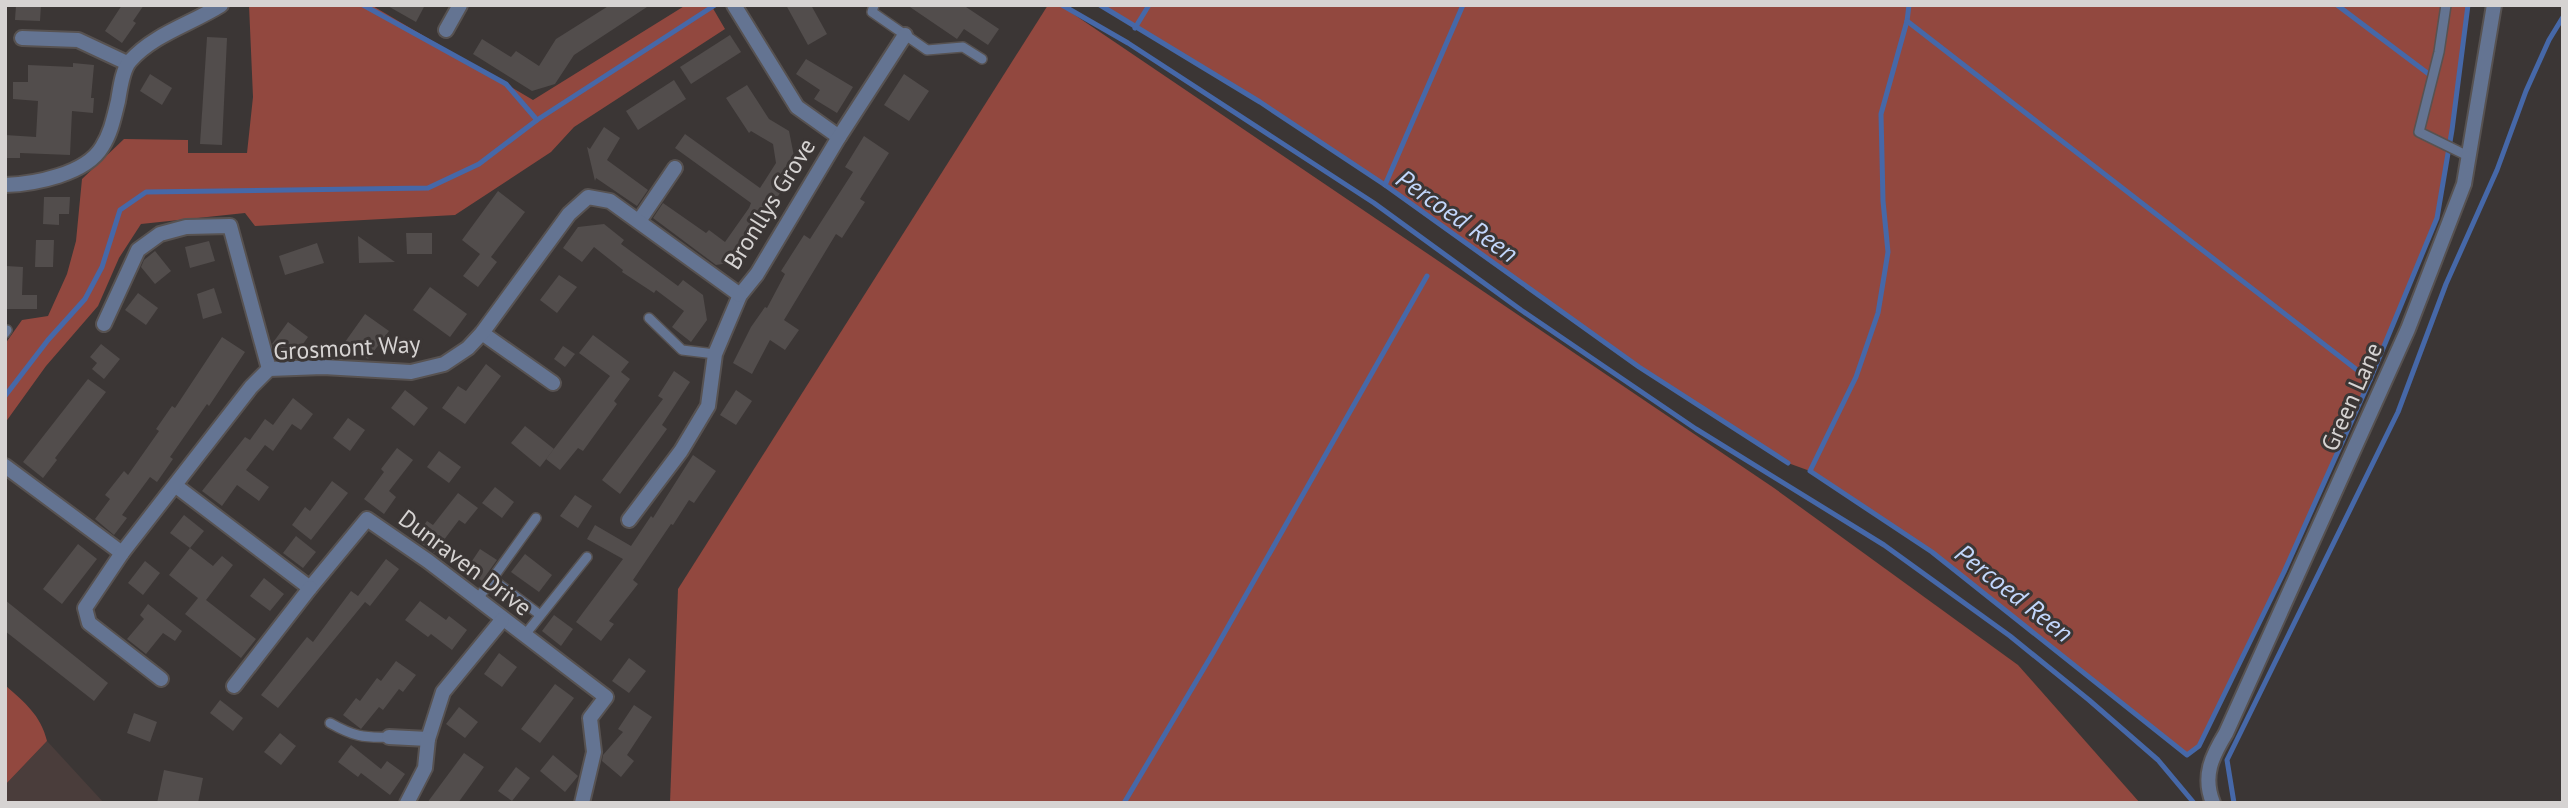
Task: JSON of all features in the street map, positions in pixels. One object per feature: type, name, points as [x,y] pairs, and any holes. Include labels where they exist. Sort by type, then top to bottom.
[{"type":"street","points":[[5,185],[61,176],[82,165],[101,149],[112,125],[127,64],[146,45],[221,5]]},
{"type":"street","points":[[446,30],[460,5]]},
{"type":"street","points":[[734,5],[797,107],[839,136]]},
{"type":"street","name":"Green Lane","points":[[2211,797],[2210,759],[2226,733],[2408,329],[2464,184],[2463,154],[2494,5]]},
{"type":"street","name":"Bronllys Grove","points":[[629,520],[681,451],[708,406],[715,354],[740,295],[757,274],[839,136],[905,35]]},
{"type":"street","points":[[22,38],[78,40],[127,64]]},
{"type":"street","points":[[639,221],[676,169]]},
{"type":"street","name":"Grosmont Way","points":[[161,679],[89,624],[85,608],[122,554],[251,387],[269,369],[323,367],[411,372],[444,364],[468,348],[482,333],[569,214],[588,197],[610,201],[740,295]]},
{"type":"street","points":[[104,324],[138,250],[160,234],[186,227],[230,226],[269,369]]},
{"type":"street","points":[[482,333],[553,383]]},
{"type":"street","points":[[5,466],[122,554]]},
{"type":"street","points":[[176,486],[310,588],[234,686]]},
{"type":"street","name":"Dunraven Drive","points":[[310,588],[367,519],[428,561],[606,697],[590,718],[594,752],[582,803]]},
{"type":"street","points":[[407,803],[425,768],[428,739],[443,692],[502,620]]},
{"type":"street","points":[[389,737],[428,739]]},
{"type":"lane","points":[[874,5],[873,12],[927,50],[963,47],[982,59]]},
{"type":"lane","points":[[2446,5],[2435,68],[2419,132],[2463,154]]},
{"type":"lane","points":[[649,318],[682,350],[715,354]]},
{"type":"lane","points":[[477,600],[536,519]]},
{"type":"lane","points":[[524,636],[587,557]]},
{"type":"lane","points":[[492,579],[540,614]]},
{"type":"lane","points":[[330,723],[362,738],[389,737]]},
{"type":"shaded area","points":[[249,5],[371,5],[533,100],[686,5],[711,5],[725,29],[574,127],[551,152],[455,215],[255,226],[245,213],[141,224],[119,258],[98,306],[46,366],[5,423],[5,344],[22,320],[48,316],[67,274],[76,241],[82,179],[124,139],[188,140],[188,153],[247,153],[253,97]]},
{"type":"shaded area","points":[[1048,5],[1060,5],[1774,488],[2018,665],[2140,803],[670,803],[678,589]]},
{"type":"shaded area","points":[[1100,5],[2468,5],[2452,130],[2437,218],[2370,380],[2284,572],[2199,746],[2187,755],[1932,552],[1810,471],[1788,463],[1639,367],[1385,185],[1260,102]]},
{"type":"shaded area","points":[[5,685],[36,716],[47,741],[5,785]]},
{"type":"shaded area","points":[[47,741],[104,803],[5,803],[5,785]]},
{"type":"building","points":[[16,5],[41,5],[40,21],[15,20]]},
{"type":"building","points":[[122,5],[144,5],[122,43],[105,31]]},
{"type":"building","points":[[386,5],[425,5],[416,22]]},
{"type":"building","points":[[610,5],[650,5],[574,55],[555,84],[532,91],[473,54],[482,39],[511,57],[516,51],[539,66],[556,39]]},
{"type":"building","points":[[786,5],[811,5],[827,34],[808,45]]},
{"type":"building","points":[[907,5],[963,5],[999,29],[988,45],[964,29],[957,39]]},
{"type":"building","points":[[730,35],[741,52],[691,84],[680,67]]},
{"type":"building","points":[[207,37],[227,38],[222,145],[200,144]]},
{"type":"building","points":[[806,59],[853,87],[837,113],[814,99],[820,90],[796,74]]},
{"type":"building","points":[[73,63],[94,65],[91,98],[94,98],[93,113],[72,111],[70,155],[20,153],[20,158],[5,158],[5,135],[36,137],[38,101],[13,99],[13,82],[28,82],[28,65],[73,67]]},
{"type":"building","points":[[150,74],[172,88],[162,105],[140,91]]},
{"type":"building","points":[[904,74],[929,91],[909,121],[884,105]]},
{"type":"building","points":[[674,80],[686,99],[638,130],[626,111]]},
{"type":"building","points":[[747,85],[769,119],[789,131],[796,166],[753,238],[756,240],[741,261],[716,265],[653,218],[663,203],[706,233],[709,230],[725,242],[751,203],[675,148],[685,134],[760,188],[776,163],[773,144],[751,131],[749,133],[726,98]]},
{"type":"building","points":[[604,127],[620,138],[607,160],[648,190],[637,206],[596,178],[595,181],[587,147],[590,149]]},
{"type":"building","points":[[864,136],[889,153],[860,199],[865,202],[842,238],[836,234],[784,320],[799,330],[785,350],[770,340],[752,374],[733,363],[751,327],[765,307],[767,308],[785,274],[781,271],[804,235],[810,239],[853,172],[845,167]]},
{"type":"building","points":[[498,191],[525,212],[491,257],[497,262],[478,287],[463,276],[480,254],[462,240]]},
{"type":"building","points":[[44,197],[70,197],[69,214],[59,214],[59,225],[43,224]]},
{"type":"building","points":[[604,224],[624,240],[621,244],[678,286],[683,280],[703,295],[707,320],[691,342],[672,327],[684,311],[656,290],[654,293],[622,272],[623,270],[594,247],[582,262],[563,248],[578,227]]},
{"type":"building","points":[[406,233],[432,233],[432,254],[407,254]]},
{"type":"building","points":[[358,236],[395,262],[359,263]]},
{"type":"building","points":[[36,240],[54,240],[53,267],[35,267]]},
{"type":"building","points":[[209,241],[215,261],[190,268],[185,247]]},
{"type":"building","points":[[317,243],[324,263],[285,275],[279,256]]},
{"type":"building","points":[[155,251],[171,271],[155,284],[141,267],[144,260]]},
{"type":"building","points":[[6,266],[23,267],[22,295],[37,295],[37,309],[5,309]]},
{"type":"building","points":[[559,275],[577,287],[557,313],[540,300]]},
{"type":"building","points":[[430,287],[467,314],[450,337],[413,310]]},
{"type":"building","points":[[214,288],[222,313],[203,319],[197,294]]},
{"type":"building","points":[[138,293],[158,308],[146,325],[125,310]]},
{"type":"building","points":[[365,314],[389,331],[368,359],[345,342]]},
{"type":"building","points":[[288,322],[308,337],[292,359],[272,344]]},
{"type":"building","points":[[593,335],[629,362],[621,372],[630,379],[614,401],[617,404],[583,451],[578,448],[560,470],[546,459],[610,376],[579,353]]},
{"type":"building","points":[[222,337],[245,352],[170,457],[173,459],[157,482],[150,477],[122,515],[127,518],[114,535],[95,519],[110,499],[105,495],[124,471],[128,475],[159,431],[156,429],[172,406],[175,408]]},
{"type":"building","points":[[101,344],[120,359],[104,379],[92,369],[97,363],[90,357]]},
{"type":"building","points":[[563,346],[575,354],[565,367],[554,359]]},
{"type":"building","points":[[486,364],[501,376],[465,424],[442,408],[458,386],[466,391]]},
{"type":"building","points":[[674,371],[690,382],[662,425],[667,429],[620,494],[602,480],[663,399],[658,396]]},
{"type":"building","points":[[88,379],[106,392],[55,458],[57,460],[43,478],[23,462]]},
{"type":"building","points":[[405,390],[428,408],[414,426],[391,408]]},
{"type":"building","points":[[736,390],[752,401],[736,425],[720,415]]},
{"type":"building","points":[[293,398],[313,414],[301,430],[292,424],[273,451],[265,445],[246,470],[269,487],[259,501],[237,485],[222,506],[202,491],[245,437],[250,440],[265,419],[273,425]]},
{"type":"building","points":[[348,418],[365,430],[350,451],[333,438]]},
{"type":"building","points":[[525,426],[554,449],[540,467],[511,443]]},
{"type":"building","points":[[397,448],[413,460],[389,491],[396,497],[384,514],[364,499],[384,472],[381,469]]},
{"type":"building","points":[[439,451],[461,467],[449,483],[427,467]]},
{"type":"building","points":[[693,455],[716,471],[694,503],[689,500],[633,580],[638,584],[609,621],[614,624],[601,641],[576,622],[623,559],[587,539],[595,525],[631,546],[651,516],[653,518]]},
{"type":"building","points":[[332,481],[348,493],[311,540],[292,525],[305,507],[310,511]]},
{"type":"building","points":[[495,487],[514,502],[502,518],[482,503]]},
{"type":"building","points":[[458,493],[478,508],[465,524],[459,520],[434,553],[414,538],[427,521],[433,525]]},
{"type":"building","points":[[575,495],[592,506],[578,528],[560,516]]},
{"type":"building","points":[[184,515],[204,531],[190,548],[170,533]]},
{"type":"building","points":[[296,536],[316,552],[303,568],[283,553]]},
{"type":"building","points":[[78,544],[97,559],[62,604],[43,589]]},
{"type":"building","points":[[190,548],[213,566],[222,556],[233,565],[206,600],[256,639],[241,658],[185,614],[198,598],[169,575]]},
{"type":"building","points":[[480,549],[497,560],[482,581],[466,570]]},
{"type":"building","points":[[525,554],[552,575],[539,592],[511,572]]},
{"type":"building","points":[[386,559],[399,569],[370,606],[365,602],[278,708],[261,695],[307,637],[313,642],[351,591],[358,596]]},
{"type":"building","points":[[145,561],[160,573],[143,595],[128,583]]},
{"type":"building","points":[[264,578],[284,594],[270,611],[250,596]]},
{"type":"building","points":[[5,600],[108,683],[94,701],[5,631]]},
{"type":"building","points":[[420,601],[446,620],[449,616],[467,630],[452,650],[431,634],[428,637],[405,620]]},
{"type":"building","points":[[148,604],[182,631],[175,641],[163,633],[146,654],[127,639],[144,619],[140,615]]},
{"type":"building","points":[[554,615],[573,629],[561,646],[542,631]]},
{"type":"building","points":[[499,653],[517,667],[502,687],[484,674]]},
{"type":"building","points":[[629,658],[646,671],[629,693],[612,681]]},
{"type":"building","points":[[396,661],[416,675],[403,692],[399,689],[383,710],[379,707],[361,729],[343,715],[356,698],[360,701],[377,678],[381,681]]},
{"type":"building","points":[[555,684],[574,698],[540,743],[521,729]]},
{"type":"building","points":[[220,700],[243,718],[233,731],[210,713]]},
{"type":"building","points":[[634,705],[652,717],[627,755],[634,761],[621,777],[602,761],[603,755],[623,732],[618,729]]},
{"type":"building","points":[[459,707],[478,722],[465,738],[446,724]]},
{"type":"building","points":[[134,713],[157,722],[150,742],[127,733]]},
{"type":"building","points":[[280,733],[296,746],[281,765],[264,752]]},
{"type":"building","points":[[351,745],[381,769],[387,761],[405,774],[390,795],[361,773],[358,777],[338,762]]},
{"type":"building","points":[[464,753],[484,767],[458,803],[427,803]]},
{"type":"building","points":[[553,755],[578,776],[565,792],[540,771]]},
{"type":"building","points":[[516,767],[530,778],[512,801],[498,791]]},
{"type":"building","points":[[164,770],[203,778],[198,803],[157,803]]},
{"type":"waterway","points":[[363,5],[506,84],[537,120]]},
{"type":"waterway","points":[[5,396],[48,340],[85,299],[102,267],[120,210],[146,192],[428,188],[479,164],[537,120],[715,5]]},
{"type":"waterway","points":[[1062,5],[1128,43],[1374,203],[1521,310],[1696,429],[1884,545],[2010,636],[2089,700],[2158,760],[2194,803]]},
{"type":"waterway","name":"Percoed Reen","points":[[1100,5],[1260,102],[1385,185],[1639,367],[1788,463]]},
{"type":"waterway","points":[[1135,28],[1149,5]]},
{"type":"waterway","points":[[1385,185],[1463,5]]},
{"type":"waterway","name":"Percoed Reen","points":[[1909,5],[1881,114],[1883,201],[1888,252],[1878,313],[1856,377],[1810,471],[1932,552],[2187,755],[2199,746],[2284,572],[2370,380],[2437,218],[2452,130],[2468,5]]},
{"type":"waterway","points":[[2337,5],[2434,78]]},
{"type":"waterway","points":[[2234,803],[2227,760],[2398,412],[2446,284],[2497,170],[2526,91],[2549,40],[2563,17]]},
{"type":"waterway","points":[[1907,21],[2370,380]]},
{"type":"waterway","points":[[1124,803],[1213,653],[1427,276]]}]
